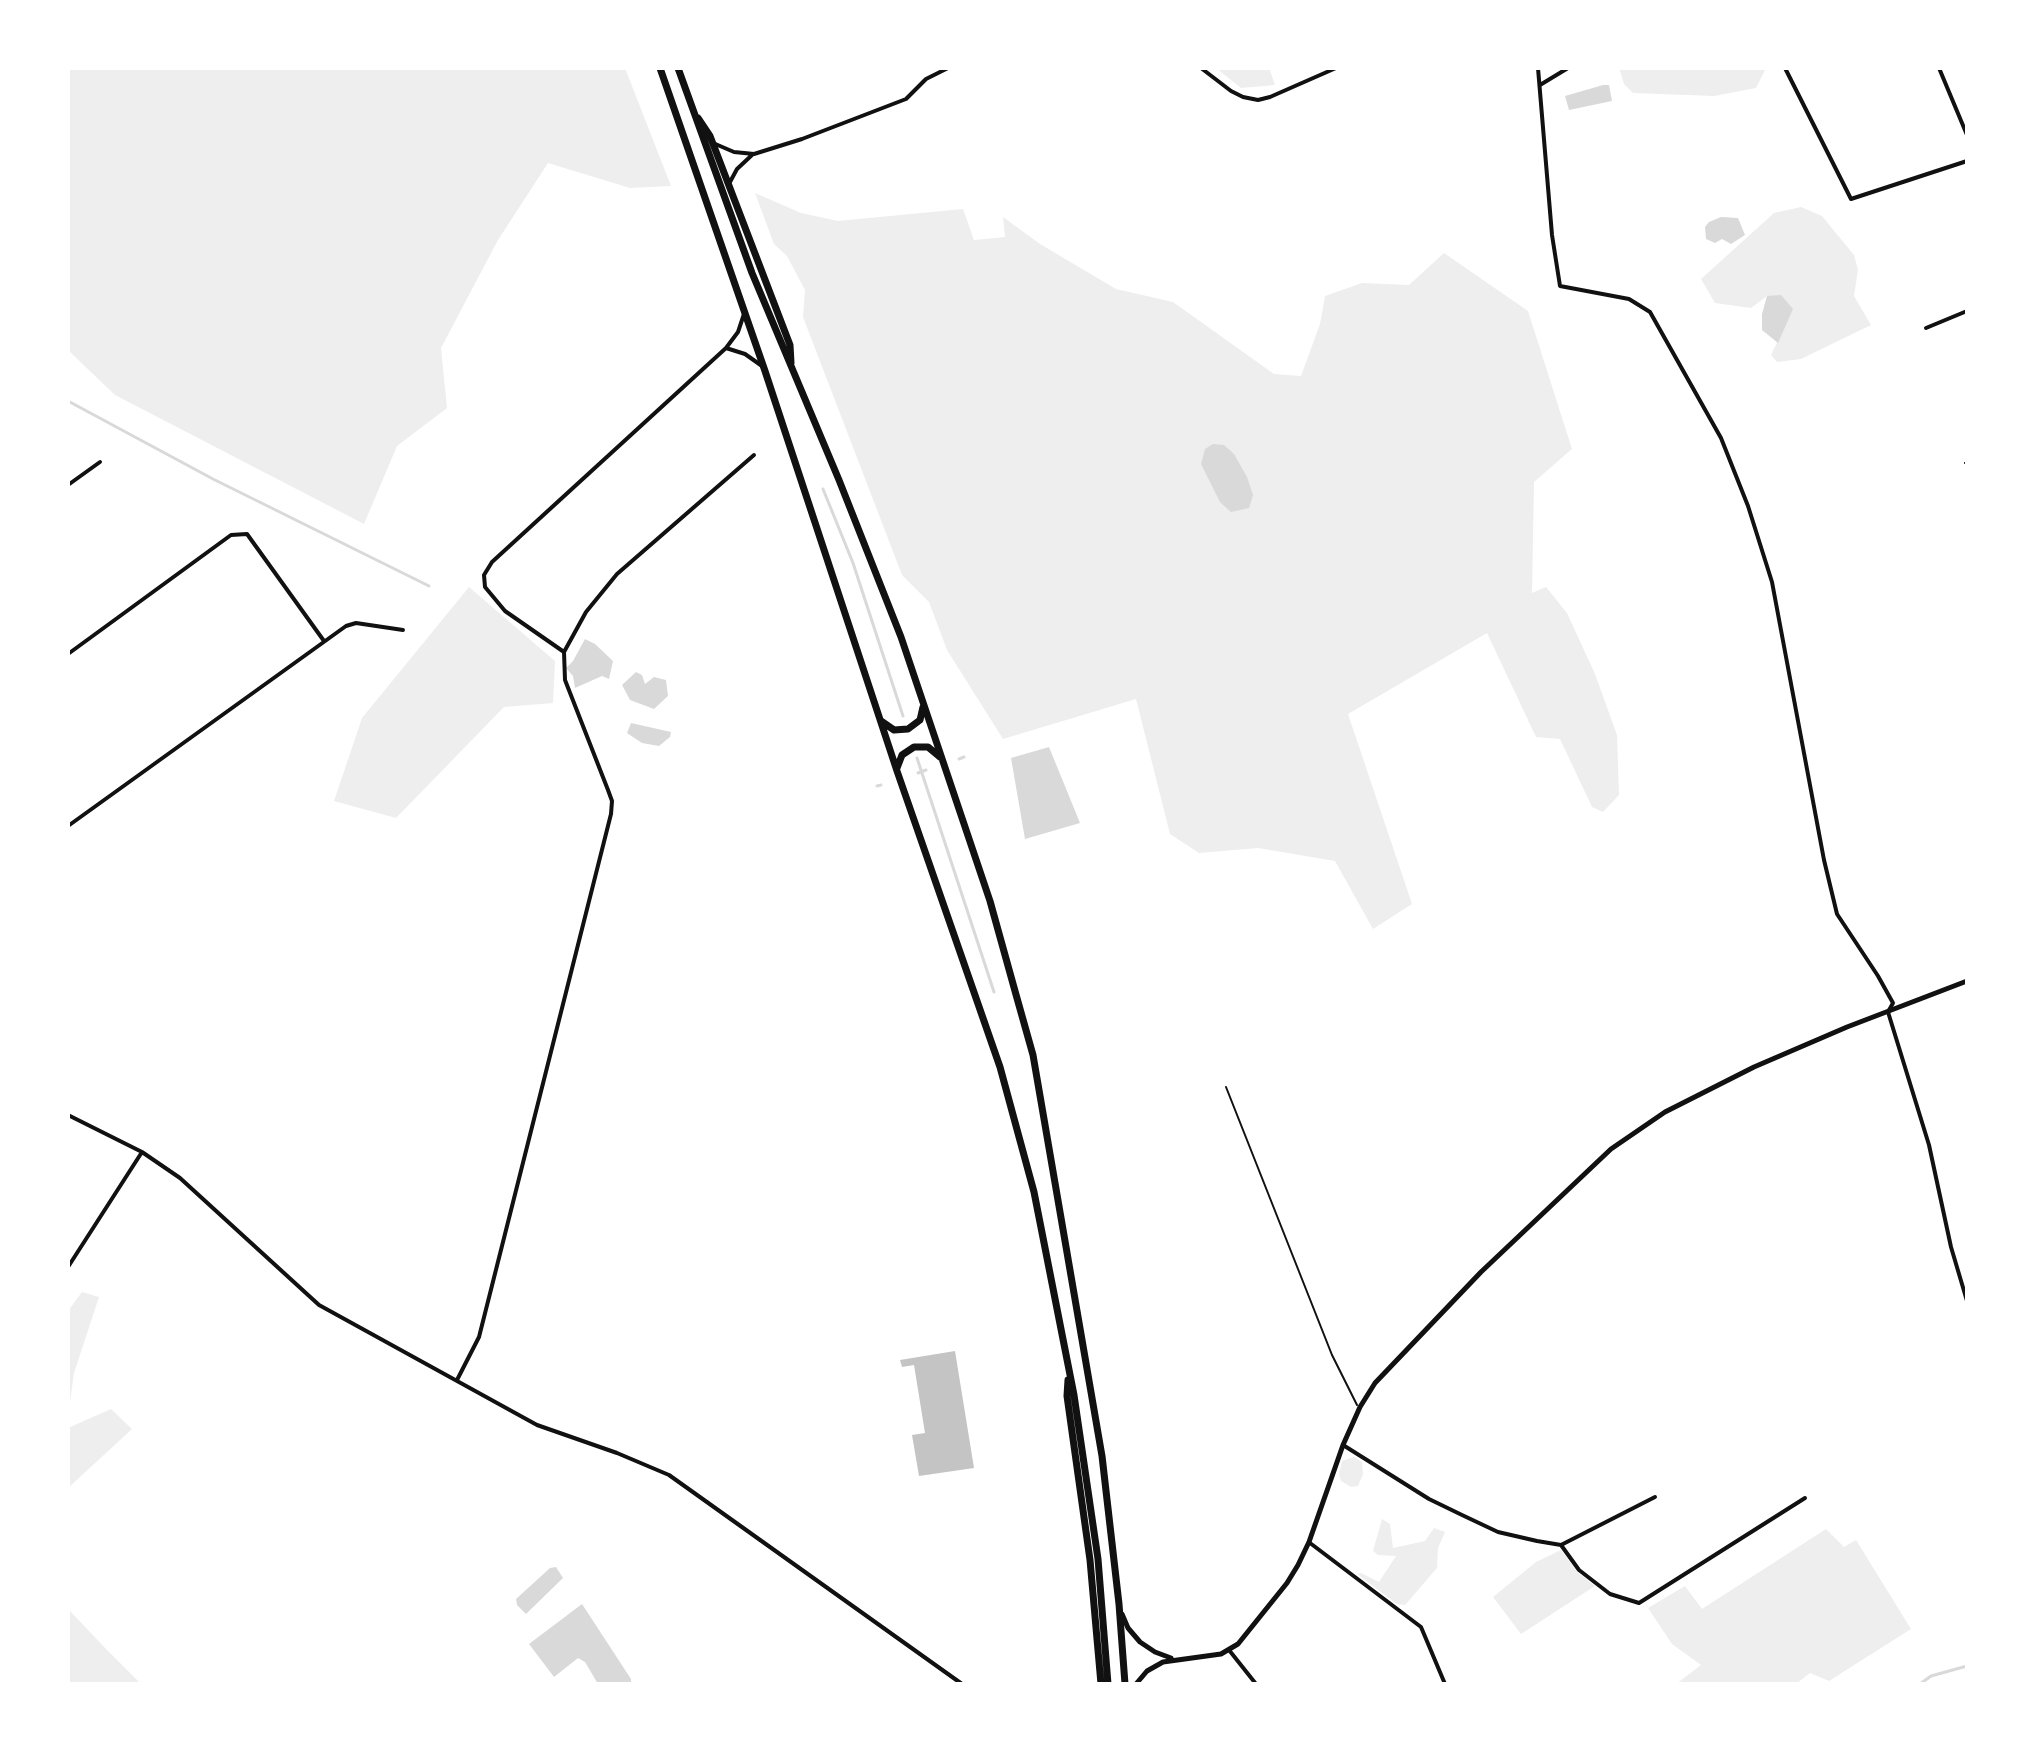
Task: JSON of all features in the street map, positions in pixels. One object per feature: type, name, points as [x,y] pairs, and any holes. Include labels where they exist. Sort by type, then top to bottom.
[{"type":"highway","points":[[660,68],[765,371],[879,719],[1000,1067],[1034,1192],[1069,1370],[1098,1559],[1108,1684]]},
{"type":"highway","points":[[678,68],[728,211],[791,370],[865,543],[923,699],[990,901],[1033,1055],[1102,1456],[1125,1684]]},
{"type":"highway","points":[[691,107],[712,142],[790,345],[791,370]]},
{"type":"highway","points":[[879,719],[890,729],[908,729],[920,720],[923,699]]},
{"type":"highway","points":[[897,771],[902,755],[917,746],[934,750],[943,762]]},
{"type":"highway","points":[[1069,1370],[1067,1396],[1090,1560],[1101,1684]]},
{"type":"street","points":[[729,187],[737,169],[754,154],[906,99],[926,79],[948,68]]},
{"type":"street","points":[[1201,68],[1231,91],[1258,100],[1336,68]]},
{"type":"street","points":[[1538,68],[1552,235],[1560,286],[1629,299],[1650,312],[1721,438],[1748,506],[1772,582],[1821,845],[1837,914],[1893,1003],[1888,1012],[1929,1145],[1948,1235],[1967,1301]]},
{"type":"street","points":[[1540,85],[1568,68]]},
{"type":"street","points":[[1785,68],[1851,199],[1967,161]]},
{"type":"street","points":[[1939,68],[1967,135]]},
{"type":"street","points":[[712,142],[727,150],[754,154]]},
{"type":"street","points":[[564,652],[505,611],[485,587],[484,575],[492,562],[726,348],[740,328],[744,309]]},
{"type":"street","points":[[1926,328],[1967,311]]},
{"type":"street","points":[[726,348],[750,356],[765,371]]},
{"type":"street","points":[[457,1380],[479,1337],[611,814],[612,801],[565,680],[564,652],[586,612],[617,574],[754,455]]},
{"type":"street","points":[[68,485],[100,462]]},
{"type":"street","points":[[68,654],[231,535],[247,534],[324,641]]},
{"type":"street","points":[[68,826],[346,626],[356,623],[403,630]]},
{"type":"street","points":[[1136,1684],[1156,1665],[1176,1658],[1217,1655],[1238,1644],[1287,1583],[1309,1542],[1343,1445],[1375,1383],[1481,1272],[1628,1136],[1665,1112],[1754,1067],[1967,981]]},
{"type":"street","points":[[68,1115],[142,1152],[191,1188],[319,1305],[537,1425],[669,1475],[962,1684]]},
{"type":"street","points":[[68,1267],[142,1152]]},
{"type":"street","points":[[1343,1445],[1429,1499],[1498,1532],[1561,1545],[1655,1497]]},
{"type":"street","points":[[1561,1545],[1579,1570],[1610,1594],[1639,1603],[1805,1498]]},
{"type":"street","points":[[1309,1542],[1421,1627],[1445,1684]]},
{"type":"street","points":[[1119,1604],[1124,1621],[1137,1640],[1155,1652],[1176,1658]]},
{"type":"street","points":[[1229,1650],[1256,1684]]},
{"type":"lane","points":[[1226,1087],[1332,1355],[1360,1409]]},
{"type":"shaded area","points":[[68,68],[625,68],[671,186],[630,188],[548,163],[498,240],[441,348],[447,408],[397,446],[364,524],[115,395],[68,350]]},
{"type":"shaded area","points":[[1216,68],[1269,68],[1275,85],[1241,88]]},
{"type":"shaded area","points":[[1619,68],[1766,68],[1756,88],[1714,96],[1633,93],[1624,84]]},
{"type":"shaded area","points":[[1609,85],[1612,101],[1569,110],[1565,96]]},
{"type":"shaded area","points":[[755,193],[801,213],[838,221],[963,209],[974,240],[1005,237],[1003,217],[1040,244],[1116,289],[1173,302],[1274,374],[1301,376],[1320,324],[1325,296],[1362,283],[1409,285],[1444,253],[1528,311],[1572,449],[1534,482],[1532,593],[1546,587],[1567,613],[1595,674],[1617,735],[1619,795],[1603,812],[1592,807],[1560,739],[1536,737],[1487,633],[1348,714],[1412,904],[1373,929],[1335,861],[1258,848],[1199,853],[1170,834],[1136,699],[1003,739],[947,650],[929,602],[902,575],[803,317],[805,290],[787,256],[774,244]]},
{"type":"shaded area","points":[[1801,207],[1822,216],[1854,255],[1858,270],[1854,296],[1871,325],[1801,359],[1777,362],[1771,355],[1793,309],[1767,296],[1751,308],[1715,303],[1701,279],[1774,213]]},
{"type":"shaded area","points":[[1721,217],[1738,218],[1745,235],[1731,244],[1722,239],[1715,243],[1706,239],[1705,227]]},
{"type":"shaded area","points":[[1781,295],[1793,309],[1778,343],[1762,330],[1762,314],[1767,296]]},
{"type":"shaded area","points":[[1213,444],[1224,445],[1234,454],[1247,477],[1253,495],[1249,508],[1231,512],[1220,502],[1201,464],[1205,449]]},
{"type":"shaded area","points":[[469,587],[555,661],[553,703],[504,707],[396,818],[334,801],[362,718]]},
{"type":"shaded area","points":[[585,639],[613,661],[609,679],[602,676],[575,688],[573,676],[566,668]]},
{"type":"shaded area","points":[[636,672],[642,675],[645,684],[654,677],[666,680],[668,696],[654,709],[630,700],[622,685]]},
{"type":"shaded area","points":[[631,723],[671,732],[670,737],[659,746],[642,743],[627,733]]},
{"type":"shaded area","points":[[1049,747],[1080,823],[1025,839],[1011,758]]},
{"type":"shaded area","points":[[82,1292],[99,1297],[74,1373],[68,1416],[68,1311]]},
{"type":"shaded area","points":[[111,1409],[132,1429],[68,1488],[68,1428]]},
{"type":"shaded area","points":[[1354,1457],[1362,1462],[1363,1474],[1358,1486],[1351,1487],[1341,1481],[1339,1474],[1342,1461]]},
{"type":"shaded area","points":[[1382,1519],[1390,1524],[1393,1548],[1425,1541],[1434,1528],[1445,1532],[1438,1548],[1437,1568],[1405,1605],[1397,1604],[1357,1574],[1379,1582],[1396,1556],[1378,1555],[1373,1551]]},
{"type":"shaded area","points":[[1826,1529],[1844,1547],[1856,1540],[1911,1629],[1829,1681],[1810,1673],[1796,1684],[1676,1684],[1701,1665],[1672,1644],[1648,1608],[1685,1586],[1702,1609]]},
{"type":"shaded area","points":[[1561,1550],[1577,1572],[1595,1586],[1521,1634],[1493,1597],[1536,1562]]},
{"type":"shaded area","points":[[556,1567],[563,1578],[526,1614],[517,1605],[516,1599],[550,1568]]},
{"type":"shaded area","points":[[582,1604],[631,1679],[631,1684],[598,1684],[585,1662],[578,1658],[554,1677],[529,1644]]},
{"type":"shaded area","points":[[68,1609],[107,1650],[141,1684],[68,1684]]},
{"type":"building","points":[[955,1351],[974,1468],[919,1476],[912,1435],[925,1433],[914,1365],[902,1367],[900,1360]]},
{"type":"waterway","points":[[68,401],[213,479],[429,586]]},
{"type":"waterway","points":[[823,489],[853,563],[903,716]]},
{"type":"waterway","points":[[959,759],[964,757]]},
{"type":"waterway","points":[[917,758],[994,992]]},
{"type":"waterway","points":[[918,773],[926,770]]},
{"type":"waterway","points":[[877,786],[881,785]]},
{"type":"waterway","points":[[1920,1684],[1931,1676],[1967,1666]]}]
